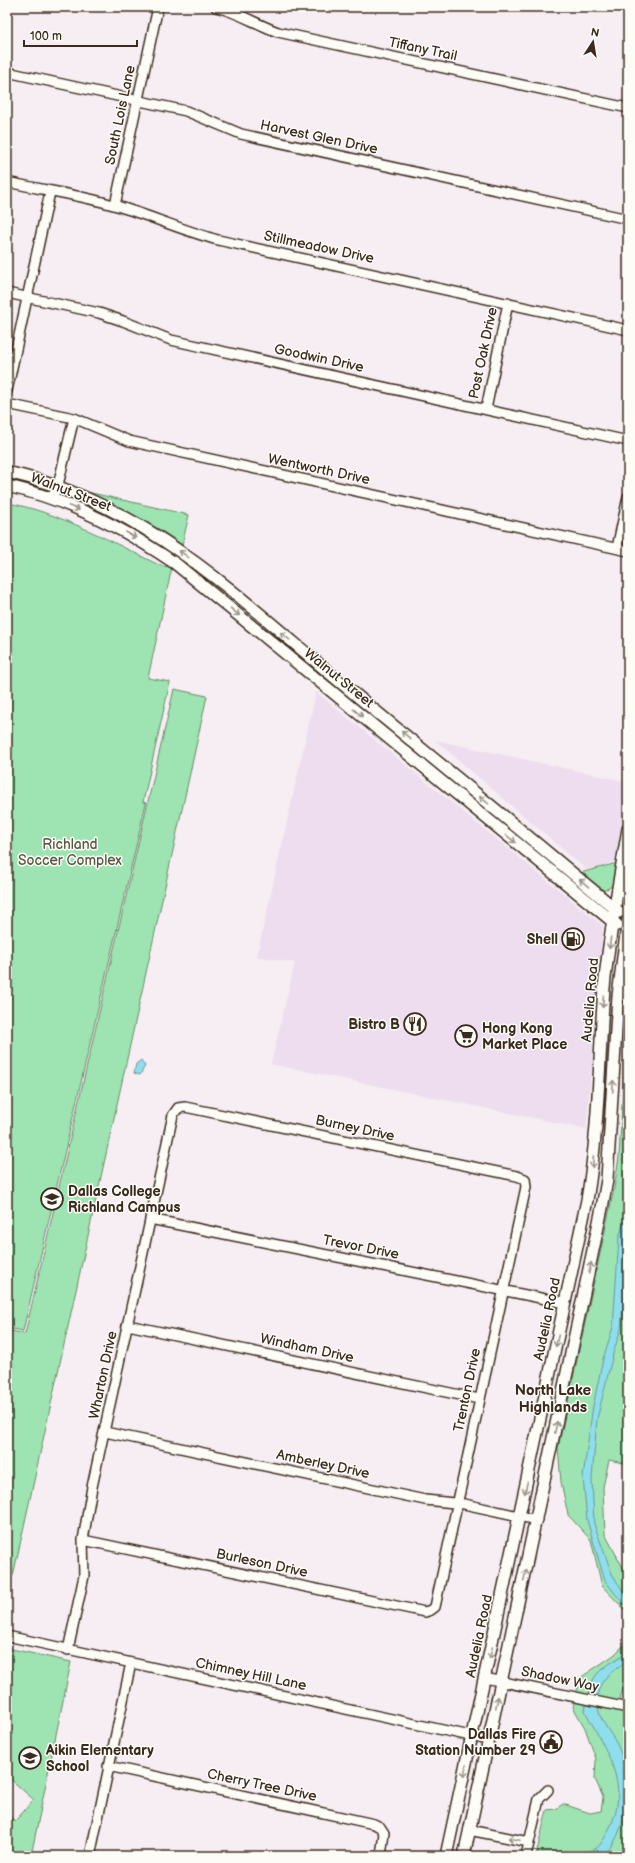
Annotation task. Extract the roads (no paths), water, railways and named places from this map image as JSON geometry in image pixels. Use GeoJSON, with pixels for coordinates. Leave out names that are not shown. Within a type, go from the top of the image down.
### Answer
{"type":"FeatureCollection","features":[{"type":"Feature","properties":{"kind":"main road","name":"Walnut Street"},"geometry":{"type":"LineString","coordinates":[[7,472],[58,487],[101,504],[153,532],[197,563],[628,919]]}},
{"type":"Feature","properties":{"kind":"main road","name":"Walnut Street"},"geometry":{"type":"LineString","coordinates":[[7,486],[52,500],[96,517],[151,547],[204,586],[627,933]]}},
{"type":"Feature","properties":{"kind":"main road"},"geometry":{"type":"LineString","coordinates":[[204,586],[209,583],[230,598],[247,604]]}},
{"type":"Feature","properties":{"kind":"main road"},"geometry":{"type":"LineString","coordinates":[[328,688],[337,679]]}},
{"type":"Feature","properties":{"kind":"main road"},"geometry":{"type":"LineString","coordinates":[[427,770],[436,760]]}},
{"type":"Feature","properties":{"kind":"main road","name":"Audelia Road"},"geometry":{"type":"LineString","coordinates":[[446,1856],[588,1200],[596,1123],[604,987],[614,908],[628,829]]}},
{"type":"Feature","properties":{"kind":"main road","name":"Audelia Road"},"geometry":{"type":"LineString","coordinates":[[464,1856],[537,1520],[607,1180],[618,996],[628,919]]}},
{"type":"Feature","properties":{"kind":"main road"},"geometry":{"type":"LineString","coordinates":[[596,1123],[611,1125]]}},
{"type":"Feature","properties":{"kind":"main road"},"geometry":{"type":"LineString","coordinates":[[565,1303],[582,1306]]}},
{"type":"Feature","properties":{"kind":"main road"},"geometry":{"type":"LineString","coordinates":[[534,1449],[550,1452]]}},
{"type":"Feature","properties":{"kind":"main road"},"geometry":{"type":"LineString","coordinates":[[531,1462],[548,1465]]}},
{"type":"Feature","properties":{"kind":"street","name":"South Lois Lane"},"geometry":{"type":"LineString","coordinates":[[115,205],[158,7]]}},
{"type":"Feature","properties":{"kind":"street","name":"Tiffany Trail"},"geometry":{"type":"LineString","coordinates":[[216,7],[241,14],[262,26],[278,32],[628,108]]}},
{"type":"Feature","properties":{"kind":"street","name":"Harvest Glen Drive"},"geometry":{"type":"LineString","coordinates":[[7,72],[138,100],[199,115],[227,130],[241,134],[628,218]]}},
{"type":"Feature","properties":{"kind":"street","name":"Stillmeadow Drive"},"geometry":{"type":"LineString","coordinates":[[7,182],[115,205],[210,238],[628,330]]}},
{"type":"Feature","properties":{"kind":"street"},"geometry":{"type":"LineString","coordinates":[[7,391],[50,192]]}},
{"type":"Feature","properties":{"kind":"street","name":"Goodwin Drive"},"geometry":{"type":"LineString","coordinates":[[7,293],[99,313],[171,340],[628,441]]}},
{"type":"Feature","properties":{"kind":"street","name":"Post Oak Drive"},"geometry":{"type":"LineString","coordinates":[[486,409],[508,303]]}},
{"type":"Feature","properties":{"kind":"street","name":"Wentworth Drive"},"geometry":{"type":"LineString","coordinates":[[7,404],[74,418],[129,441],[628,551]]}},
{"type":"Feature","properties":{"kind":"street"},"geometry":{"type":"LineString","coordinates":[[52,500],[58,487],[74,418]]}},
{"type":"Feature","properties":{"kind":"street"},"geometry":{"type":"LineString","coordinates":[[616,548],[628,497]]}},
{"type":"Feature","properties":{"kind":"street","name":"Burney Drive"},"geometry":{"type":"LineString","coordinates":[[178,1108],[185,1107],[486,1169],[525,1179]]}},
{"type":"Feature","properties":{"kind":"street","name":"Wharton Drive"},"geometry":{"type":"LineString","coordinates":[[68,1650],[84,1576],[83,1540],[150,1218],[173,1115],[178,1108]]}},
{"type":"Feature","properties":{"kind":"street","name":"Trenton Drive"},"geometry":{"type":"LineString","coordinates":[[435,1607],[526,1187],[525,1179]]}},
{"type":"Feature","properties":{"kind":"street","name":"Trevor Drive"},"geometry":{"type":"LineString","coordinates":[[150,1218],[565,1303]]}},
{"type":"Feature","properties":{"kind":"street","name":"Windham Drive"},"geometry":{"type":"LineString","coordinates":[[128,1325],[480,1399]]}},
{"type":"Feature","properties":{"kind":"street","name":"Amberley Drive"},"geometry":{"type":"LineString","coordinates":[[105,1432],[425,1500],[457,1503],[537,1520]]}},
{"type":"Feature","properties":{"kind":"street","name":"Burleson Drive"},"geometry":{"type":"LineString","coordinates":[[83,1540],[425,1612],[435,1607]]}},
{"type":"Feature","properties":{"kind":"street","name":"Chimney Hill Lane"},"geometry":{"type":"LineString","coordinates":[[7,1636],[489,1740]]}},
{"type":"Feature","properties":{"kind":"street"},"geometry":{"type":"LineString","coordinates":[[90,1856],[131,1663]]}},
{"type":"Feature","properties":{"kind":"street","name":"Shadow Way"},"geometry":{"type":"LineString","coordinates":[[485,1678],[628,1708]]}},
{"type":"Feature","properties":{"kind":"street","name":"Cherry Tree Drive"},"geometry":{"type":"LineString","coordinates":[[108,1766],[374,1824],[380,1827],[384,1832],[381,1856]]}},
{"type":"Feature","properties":{"kind":"street"},"geometry":{"type":"LineString","coordinates":[[526,1856],[539,1799],[548,1790]]}},
{"type":"Feature","properties":{"kind":"street"},"geometry":{"type":"LineString","coordinates":[[470,1830],[529,1842]]}},
{"type":"Feature","properties":{"kind":"water"},"geometry":{"type":"Polygon","coordinates":[[[141,1060],[145,1066],[140,1075],[134,1073],[136,1064],[141,1060]]]}},
{"type":"Feature","properties":{"kind":"water"},"geometry":{"type":"Polygon","coordinates":[[[628,1207],[628,1235],[625,1254],[624,1298],[621,1329],[614,1350],[597,1419],[592,1479],[594,1524],[612,1574],[628,1599],[628,1609],[605,1581],[587,1520],[583,1477],[593,1406],[603,1359],[613,1327],[619,1238],[628,1207]]]}},
{"type":"Feature","properties":{"kind":"water"},"geometry":{"type":"Polygon","coordinates":[[[628,1649],[628,1660],[605,1678],[599,1688],[598,1693],[599,1712],[605,1726],[618,1746],[624,1766],[626,1794],[622,1823],[610,1848],[601,1856],[575,1856],[597,1848],[609,1829],[615,1813],[618,1797],[617,1782],[613,1768],[607,1753],[585,1711],[592,1681],[598,1673],[628,1649]]]}},
{"type":"Feature","properties":{"kind":"place","name":"Shell"},"geometry":{"type":"Point","coordinates":[573,939]}},
{"type":"Feature","properties":{"kind":"place","name":"Bistro B"},"geometry":{"type":"Point","coordinates":[415,1024]}},
{"type":"Feature","properties":{"kind":"place","name":"Hong Kong Market Place"},"geometry":{"type":"Point","coordinates":[466,1036]}},
{"type":"Feature","properties":{"kind":"place","name":"Dallas College Richland Campus"},"geometry":{"type":"Point","coordinates":[52,1199]}},
{"type":"Feature","properties":{"kind":"place","name":"Dallas Fire Station Number 29"},"geometry":{"type":"Point","coordinates":[551,1742]}},
{"type":"Feature","properties":{"kind":"place","name":"Aikin Elementary School"},"geometry":{"type":"Point","coordinates":[30,1758]}},
{"type":"Feature","properties":{"kind":"district","name":"North Lake Highlands"},"geometry":{"type":"Point","coordinates":[553,1398]}},
{"type":"Feature","properties":{"kind":"park label","name":"Richland Soccer Complex"},"geometry":{"type":"Point","coordinates":[70,852]}}]}
